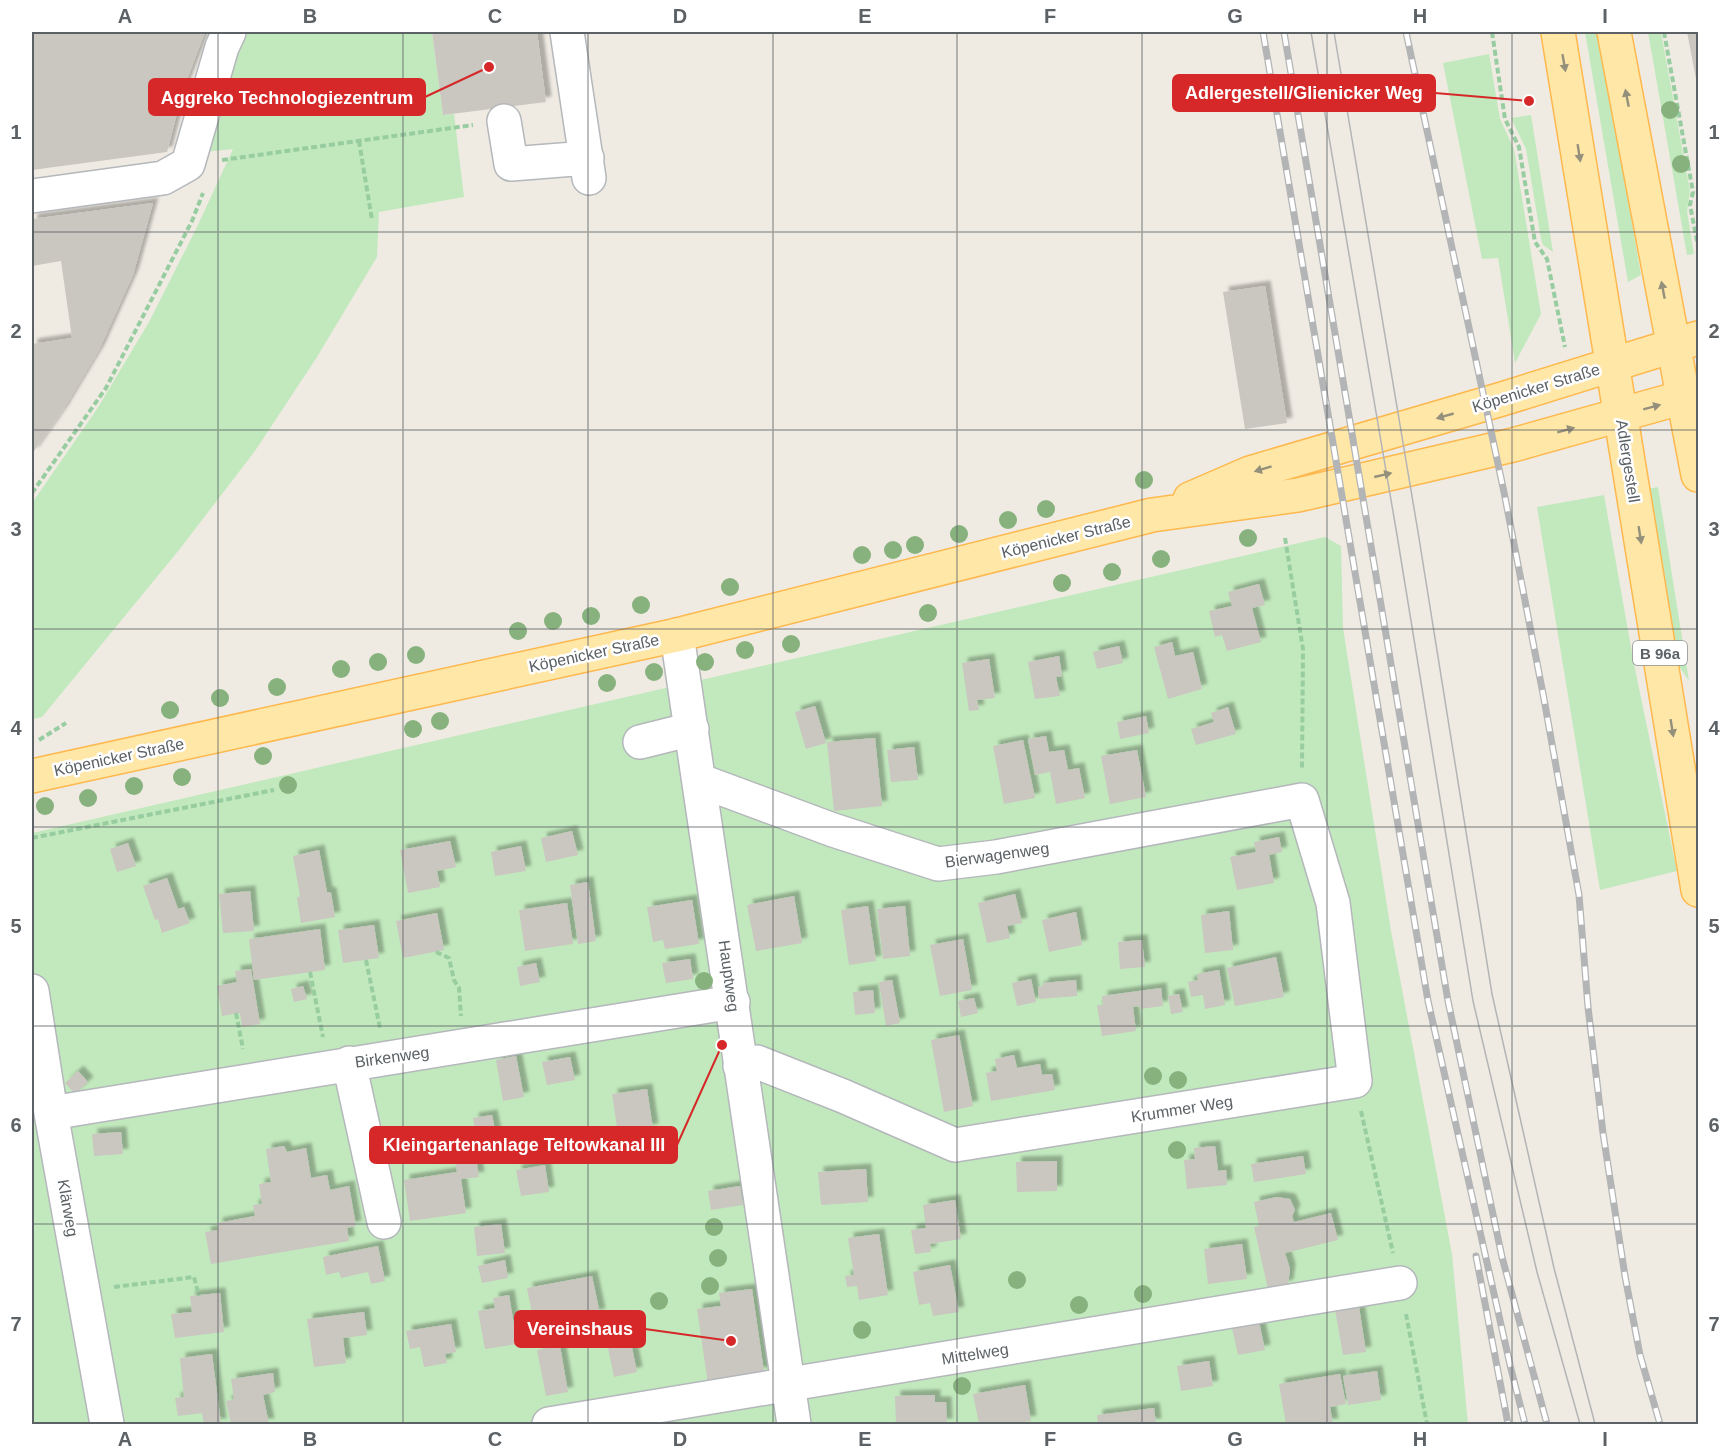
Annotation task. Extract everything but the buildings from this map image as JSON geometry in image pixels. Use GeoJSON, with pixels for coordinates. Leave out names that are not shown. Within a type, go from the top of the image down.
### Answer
{"type":"FeatureCollection","features":[{"type":"Feature","properties":{"kind":"main road","name":"Adlergestell"},"geometry":{"type":"LineString","coordinates":[[1558,32],[1698,890]]}},
{"type":"Feature","properties":{"kind":"main road"},"geometry":{"type":"LineString","coordinates":[[1614,32],[1686,343],[1698,474]]}},
{"type":"Feature","properties":{"kind":"main road","name":"Köpenicker Straße"},"geometry":{"type":"LineString","coordinates":[[1152,515],[1250,473],[1686,343]]}},
{"type":"Feature","properties":{"kind":"main road","name":"Köpenicker Straße"},"geometry":{"type":"LineString","coordinates":[[32,776],[677,635],[1152,515],[1298,495],[1513,445],[1691,396]]}},
{"type":"Feature","properties":{"kind":"lane"},"geometry":{"type":"LineString","coordinates":[[32,196],[163,178],[188,164],[222,47],[229,32]]}},
{"type":"Feature","properties":{"kind":"lane"},"geometry":{"type":"LineString","coordinates":[[504,121],[511,164],[588,168],[567,32]]}},
{"type":"Feature","properties":{"kind":"lane","name":"Hauptweg"},"geometry":{"type":"LineString","coordinates":[[677,635],[701,781],[740,1066],[790,1384],[794,1425]]}},
{"type":"Feature","properties":{"kind":"lane"},"geometry":{"type":"LineString","coordinates":[[639,742],[692,729]]}},
{"type":"Feature","properties":{"kind":"lane","name":"Bierwagenweg"},"geometry":{"type":"LineString","coordinates":[[701,781],[833,830],[938,864],[996,857],[1302,800]]}},
{"type":"Feature","properties":{"kind":"lane","name":"Krummer Weg"},"geometry":{"type":"LineString","coordinates":[[740,1066],[757,1062],[843,1095],[956,1145],[1355,1081],[1333,903],[1302,800]]}},
{"type":"Feature","properties":{"kind":"lane","name":"Klärweg"},"geometry":{"type":"LineString","coordinates":[[32,992],[51,1113],[107,1425]]}},
{"type":"Feature","properties":{"kind":"lane","name":"Birkenweg"},"geometry":{"type":"LineString","coordinates":[[51,1113],[733,1002]]}},
{"type":"Feature","properties":{"kind":"lane"},"geometry":{"type":"LineString","coordinates":[[340,1065],[384,1221]]}},
{"type":"Feature","properties":{"kind":"lane","name":"Mittelweg"},"geometry":{"type":"LineString","coordinates":[[549,1425],[1400,1282]]}},
{"type":"Feature","properties":{"kind":"path"},"geometry":{"type":"LineString","coordinates":[[1492,32],[1505,119],[1519,147],[1535,242],[1547,259],[1558,316]]}},
{"type":"Feature","properties":{"kind":"path"},"geometry":{"type":"LineString","coordinates":[[1665,32],[1693,192],[1690,205],[1698,246]]}},
{"type":"Feature","properties":{"kind":"path"},"geometry":{"type":"LineString","coordinates":[[245,156],[504,121]]}},
{"type":"Feature","properties":{"kind":"path"},"geometry":{"type":"LineString","coordinates":[[359,141],[372,220]]}},
{"type":"Feature","properties":{"kind":"path"},"geometry":{"type":"LineString","coordinates":[[32,493],[106,388],[192,221],[204,191]]}},
{"type":"Feature","properties":{"kind":"path"},"geometry":{"type":"LineString","coordinates":[[1285,538],[1303,649],[1302,800]]}},
{"type":"Feature","properties":{"kind":"path"},"geometry":{"type":"LineString","coordinates":[[32,741],[38,740],[66,723]]}},
{"type":"Feature","properties":{"kind":"path"},"geometry":{"type":"LineString","coordinates":[[32,838],[274,790]]}},
{"type":"Feature","properties":{"kind":"path"},"geometry":{"type":"LineString","coordinates":[[436,952],[449,957],[454,981],[459,988],[461,1018],[474,1034],[476,1045]]}},
{"type":"Feature","properties":{"kind":"path"},"geometry":{"type":"LineString","coordinates":[[366,960],[386,1058]]}},
{"type":"Feature","properties":{"kind":"path"},"geometry":{"type":"LineString","coordinates":[[310,972],[328,1059],[340,1065]]}},
{"type":"Feature","properties":{"kind":"path"},"geometry":{"type":"LineString","coordinates":[[83,1291],[195,1277],[199,1296]]}},
{"type":"Feature","properties":{"kind":"green space"},"geometry":{"type":"Polygon","coordinates":[[[229,32],[432,32],[443,115],[454,114],[464,197],[379,212],[377,257],[317,357],[255,451],[179,550],[42,717],[32,719],[32,503],[97,409],[149,322],[233,149],[204,152],[229,32]]]}},
{"type":"Feature","properties":{"kind":"green space"},"geometry":{"type":"Polygon","coordinates":[[[1585,32],[1599,32],[1641,275],[1628,282],[1585,32]]]}},
{"type":"Feature","properties":{"kind":"green space"},"geometry":{"type":"Polygon","coordinates":[[[1648,32],[1661,32],[1690,191],[1687,211],[1694,254],[1687,255],[1648,32]]]}},
{"type":"Feature","properties":{"kind":"green space"},"geometry":{"type":"Polygon","coordinates":[[[1489,54],[1500,119],[1514,149],[1541,314],[1515,363],[1498,258],[1482,259],[1443,63],[1489,54]]]}},
{"type":"Feature","properties":{"kind":"green space"},"geometry":{"type":"Polygon","coordinates":[[[1531,115],[1553,252],[1543,245],[1541,239],[1526,149],[1511,118],[1531,115]]]}},
{"type":"Feature","properties":{"kind":"green space"},"geometry":{"type":"Polygon","coordinates":[[[1658,487],[1689,681],[1675,660],[1647,489],[1658,487]]]}},
{"type":"Feature","properties":{"kind":"green space"},"geometry":{"type":"Polygon","coordinates":[[[1604,495],[1634,664],[1677,871],[1600,890],[1537,507],[1604,495]]]}},
{"type":"Feature","properties":{"kind":"green space"},"geometry":{"type":"Polygon","coordinates":[[[1325,537],[1341,546],[1343,628],[1391,931],[1452,1254],[1468,1424],[32,1424],[32,833],[1325,537]]]}},
{"type":"Feature","properties":{"kind":"tram line"},"geometry":{"type":"LineString","coordinates":[[1311,32],[1397,535],[1473,1001],[1537,1272],[1580,1424]]}},
{"type":"Feature","properties":{"kind":"tram line"},"geometry":{"type":"LineString","coordinates":[[1334,32],[1418,532],[1492,994],[1554,1268],[1595,1424]]}},
{"type":"Feature","properties":{"kind":"railway"},"geometry":{"type":"LineString","coordinates":[[1263,32],[1428,1001],[1525,1424]]}},
{"type":"Feature","properties":{"kind":"railway"},"geometry":{"type":"LineString","coordinates":[[1284,32],[1448,1001],[1502,1257],[1547,1424]]}},
{"type":"Feature","properties":{"kind":"railway"},"geometry":{"type":"LineString","coordinates":[[1406,32],[1504,492],[1544,699],[1579,895],[1588,1007],[1603,1133],[1625,1276],[1640,1355],[1660,1424]]}},
{"type":"Feature","properties":{"kind":"railway"},"geometry":{"type":"LineString","coordinates":[[1476,1256],[1508,1424]]}},
{"type":"Feature","properties":{"kind":"place","name":"Aggreko Technologiezentrum"},"geometry":{"type":"Point","coordinates":[489,67]}},
{"type":"Feature","properties":{"kind":"place","name":"Adlergestell/Glienicker Weg"},"geometry":{"type":"Point","coordinates":[1529,101]}},
{"type":"Feature","properties":{"kind":"place","name":"Kleingartenanlage Teltowkanal III"},"geometry":{"type":"Point","coordinates":[722,1045]}},
{"type":"Feature","properties":{"kind":"place","name":"Vereinshaus"},"geometry":{"type":"Point","coordinates":[731,1341]}}]}
